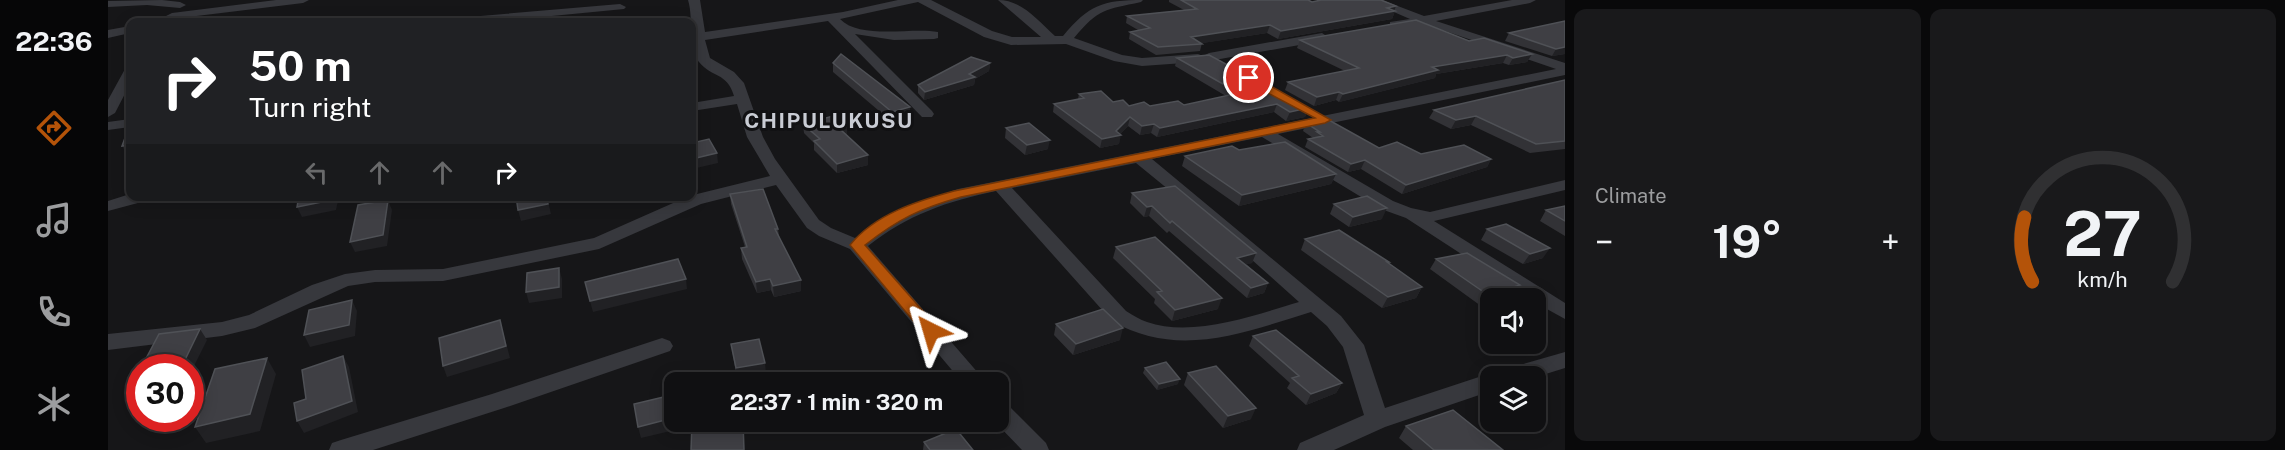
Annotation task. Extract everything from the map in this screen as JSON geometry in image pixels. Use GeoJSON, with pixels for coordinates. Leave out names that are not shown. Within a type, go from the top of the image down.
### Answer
{"type":"FeatureCollection","features":[{"type":"Feature","properties":{"kind":"street"},"geometry":{"type":"LineString","coordinates":[[177,18],[303,0]]}},
{"type":"Feature","properties":{"kind":"street"},"geometry":{"type":"LineString","coordinates":[[694,0],[697,10],[696,19]]}},
{"type":"Feature","properties":{"kind":"street"},"geometry":{"type":"LineString","coordinates":[[696,37],[831,17],[914,0]]}},
{"type":"Feature","properties":{"kind":"street"},"geometry":{"type":"LineString","coordinates":[[922,0],[999,38],[1020,41],[1066,40],[1132,61],[1209,57],[1330,35]]}},
{"type":"Feature","properties":{"kind":"street"},"geometry":{"type":"LineString","coordinates":[[1004,0],[1018,9],[1051,39]]}},
{"type":"Feature","properties":{"kind":"street"},"geometry":{"type":"LineString","coordinates":[[1066,40],[1094,9],[1106,4],[1137,0]]}},
{"type":"Feature","properties":{"kind":"street"},"geometry":{"type":"LineString","coordinates":[[1372,0],[1423,20],[1539,57],[1565,70]]}},
{"type":"Feature","properties":{"kind":"street"},"geometry":{"type":"LineString","coordinates":[[1377,27],[1530,0]]}},
{"type":"Feature","properties":{"kind":"street"},"geometry":{"type":"LineString","coordinates":[[171,18],[183,3]]}},
{"type":"Feature","properties":{"kind":"street"},"geometry":{"type":"LineString","coordinates":[[108,4],[183,3]]}},
{"type":"Feature","properties":{"kind":"street"},"geometry":{"type":"LineString","coordinates":[[500,18],[620,7]]}},
{"type":"Feature","properties":{"kind":"street"},"geometry":{"type":"LineString","coordinates":[[831,17],[927,114]]}},
{"type":"Feature","properties":{"kind":"street"},"geometry":{"type":"LineString","coordinates":[[843,29],[894,36],[934,35]]}},
{"type":"Feature","properties":{"kind":"street"},"geometry":{"type":"LineString","coordinates":[[108,34],[126,31]]}},
{"type":"Feature","properties":{"kind":"street"},"geometry":{"type":"LineString","coordinates":[[696,42],[704,60],[729,75],[737,83],[755,137],[780,179],[813,224],[825,232],[857,245],[966,372]]}},
{"type":"Feature","properties":{"kind":"street"},"geometry":{"type":"LineString","coordinates":[[1209,57],[1225,66]]}},
{"type":"Feature","properties":{"kind":"street"},"geometry":{"type":"LineString","coordinates":[[857,245],[889,220],[921,205],[1000,185],[1565,70]]}},
{"type":"Feature","properties":{"kind":"street"},"geometry":{"type":"LineString","coordinates":[[110,108],[126,79]]}},
{"type":"Feature","properties":{"kind":"street"},"geometry":{"type":"LineString","coordinates":[[696,106],[744,99]]}},
{"type":"Feature","properties":{"kind":"street"},"geometry":{"type":"LineString","coordinates":[[1305,109],[1325,120]]}},
{"type":"Feature","properties":{"kind":"street"},"geometry":{"type":"LineString","coordinates":[[108,126],[126,124]]}},
{"type":"Feature","properties":{"kind":"street"},"geometry":{"type":"LineString","coordinates":[[1265,132],[1388,205],[1407,213],[1565,312]]}},
{"type":"Feature","properties":{"kind":"street"},"geometry":{"type":"LineString","coordinates":[[1139,157],[1316,304],[1353,345],[1377,420]]}},
{"type":"Feature","properties":{"kind":"street"},"geometry":{"type":"LineString","coordinates":[[696,200],[780,179]]}},
{"type":"Feature","properties":{"kind":"street"},"geometry":{"type":"LineString","coordinates":[[1000,185],[1119,316],[1132,326],[1176,335],[1237,326],[1316,304]]}},
{"type":"Feature","properties":{"kind":"street"},"geometry":{"type":"LineString","coordinates":[[1407,213],[1430,217],[1565,185]]}},
{"type":"Feature","properties":{"kind":"street"},"geometry":{"type":"LineString","coordinates":[[108,206],[126,201]]}},
{"type":"Feature","properties":{"kind":"street"},"geometry":{"type":"LineString","coordinates":[[108,342],[222,329],[255,321],[345,280],[375,276],[443,275],[598,243],[693,201]]}},
{"type":"Feature","properties":{"kind":"street"},"geometry":{"type":"LineString","coordinates":[[340,450],[496,402],[662,346]]}},
{"type":"Feature","properties":{"kind":"street"},"geometry":{"type":"LineString","coordinates":[[1544,366],[1565,360]]}},
{"type":"Feature","properties":{"kind":"street"},"geometry":{"type":"LineString","coordinates":[[1309,450],[1377,420],[1480,386]]}},
{"type":"Feature","properties":{"kind":"street"},"geometry":{"type":"LineString","coordinates":[[1009,421],[1036,450]]}},
{"type":"Feature","properties":{"kind":"building"},"geometry":{"type":"Polygon","coordinates":[[[1181,0],[1308,0],[1312,2],[1381,0],[1396,6],[1387,8],[1395,11],[1281,31],[1270,25],[1191,37],[1202,44],[1158,47],[1130,32],[1150,28],[1127,16],[1197,9],[1181,0]]]}},
{"type":"Feature","properties":{"kind":"building"},"geometry":{"type":"Polygon","coordinates":[[[1416,20],[1469,41],[1484,38],[1532,54],[1513,58],[1507,55],[1432,67],[1438,70],[1343,94],[1339,92],[1317,97],[1288,82],[1359,68],[1300,40],[1416,20]]]}},
{"type":"Feature","properties":{"kind":"building"},"geometry":{"type":"Polygon","coordinates":[[[1565,21],[1565,47],[1556,49],[1509,33],[1565,21]]]}},
{"type":"Feature","properties":{"kind":"building"},"geometry":{"type":"Polygon","coordinates":[[[841,54],[910,107],[892,112],[833,63],[841,54]]]}},
{"type":"Feature","properties":{"kind":"building"},"geometry":{"type":"Polygon","coordinates":[[[1209,55],[1308,108],[1290,112],[1277,104],[1160,128],[1154,124],[1142,126],[1130,117],[1116,131],[1121,135],[1102,139],[1054,104],[1084,98],[1079,94],[1101,91],[1113,102],[1123,100],[1129,106],[1144,102],[1150,106],[1178,101],[1184,105],[1239,93],[1177,58],[1209,55]]]}},
{"type":"Feature","properties":{"kind":"building"},"geometry":{"type":"Polygon","coordinates":[[[971,57],[990,63],[969,74],[975,77],[925,92],[918,85],[971,57]]]}},
{"type":"Feature","properties":{"kind":"building"},"geometry":{"type":"Polygon","coordinates":[[[1565,80],[1565,141],[1536,144],[1476,116],[1456,120],[1434,110],[1565,80]]]}},
{"type":"Feature","properties":{"kind":"building"},"geometry":{"type":"Polygon","coordinates":[[[833,116],[847,127],[840,129],[868,155],[837,164],[814,141],[820,139],[803,124],[833,116]]]}},
{"type":"Feature","properties":{"kind":"building"},"geometry":{"type":"Polygon","coordinates":[[[1327,119],[1379,148],[1397,142],[1421,154],[1464,145],[1491,159],[1406,185],[1365,160],[1351,164],[1308,139],[1323,136],[1306,123],[1327,119]]]}},
{"type":"Feature","properties":{"kind":"building"},"geometry":{"type":"Polygon","coordinates":[[[1029,123],[1050,140],[1027,145],[1006,128],[1029,123]]]}},
{"type":"Feature","properties":{"kind":"building"},"geometry":{"type":"Polygon","coordinates":[[[709,139],[717,153],[696,158],[696,142],[709,139]]]}},
{"type":"Feature","properties":{"kind":"building"},"geometry":{"type":"Polygon","coordinates":[[[1285,142],[1336,174],[1242,195],[1185,156],[1232,146],[1239,150],[1285,142]]]}},
{"type":"Feature","properties":{"kind":"building"},"geometry":{"type":"Polygon","coordinates":[[[1175,186],[1256,253],[1237,258],[1268,283],[1251,288],[1172,221],[1170,223],[1152,206],[1147,207],[1132,193],[1175,186]]]}},
{"type":"Feature","properties":{"kind":"building"},"geometry":{"type":"Polygon","coordinates":[[[763,189],[778,229],[775,229],[801,280],[773,286],[770,279],[756,282],[741,248],[747,247],[730,194],[763,189]]]}},
{"type":"Feature","properties":{"kind":"building"},"geometry":{"type":"Polygon","coordinates":[[[1367,196],[1387,208],[1353,217],[1334,204],[1367,196]]]}},
{"type":"Feature","properties":{"kind":"building"},"geometry":{"type":"Polygon","coordinates":[[[298,201],[327,201],[297,207],[298,201]]]}},
{"type":"Feature","properties":{"kind":"building"},"geometry":{"type":"Polygon","coordinates":[[[388,201],[383,235],[350,242],[358,205],[388,201]]]}},
{"type":"Feature","properties":{"kind":"building"},"geometry":{"type":"Polygon","coordinates":[[[517,201],[547,201],[548,204],[518,210],[517,201]]]}},
{"type":"Feature","properties":{"kind":"building"},"geometry":{"type":"Polygon","coordinates":[[[1565,206],[1565,221],[1546,210],[1565,206]]]}},
{"type":"Feature","properties":{"kind":"building"},"geometry":{"type":"Polygon","coordinates":[[[1506,224],[1550,248],[1530,254],[1487,229],[1506,224]]]}},
{"type":"Feature","properties":{"kind":"building"},"geometry":{"type":"Polygon","coordinates":[[[1339,230],[1389,262],[1387,262],[1422,287],[1388,297],[1305,239],[1339,230]]]}},
{"type":"Feature","properties":{"kind":"building"},"geometry":{"type":"Polygon","coordinates":[[[1155,237],[1222,298],[1175,310],[1157,292],[1162,291],[1116,247],[1155,237]]]}},
{"type":"Feature","properties":{"kind":"building"},"geometry":{"type":"Polygon","coordinates":[[[1467,253],[1520,285],[1510,288],[1480,289],[1436,259],[1467,253]]]}},
{"type":"Feature","properties":{"kind":"building"},"geometry":{"type":"Polygon","coordinates":[[[678,259],[686,279],[590,301],[585,282],[678,259]]]}},
{"type":"Feature","properties":{"kind":"building"},"geometry":{"type":"Polygon","coordinates":[[[559,268],[559,287],[526,292],[527,273],[559,268]]]}},
{"type":"Feature","properties":{"kind":"building"},"geometry":{"type":"Polygon","coordinates":[[[352,300],[349,325],[304,335],[309,310],[352,300]]]}},
{"type":"Feature","properties":{"kind":"building"},"geometry":{"type":"Polygon","coordinates":[[[1103,309],[1123,328],[1076,344],[1056,324],[1103,309]]]}},
{"type":"Feature","properties":{"kind":"building"},"geometry":{"type":"Polygon","coordinates":[[[500,320],[506,346],[443,366],[439,338],[500,320]]]}},
{"type":"Feature","properties":{"kind":"building"},"geometry":{"type":"Polygon","coordinates":[[[200,329],[188,354],[148,354],[159,334],[200,329]]]}},
{"type":"Feature","properties":{"kind":"building"},"geometry":{"type":"Polygon","coordinates":[[[1276,330],[1342,383],[1311,394],[1292,378],[1299,376],[1253,336],[1276,330]]]}},
{"type":"Feature","properties":{"kind":"building"},"geometry":{"type":"Polygon","coordinates":[[[759,339],[765,363],[736,368],[731,344],[759,339]]]}},
{"type":"Feature","properties":{"kind":"building"},"geometry":{"type":"Polygon","coordinates":[[[343,356],[352,401],[297,421],[294,403],[306,399],[302,370],[343,356]]]}},
{"type":"Feature","properties":{"kind":"building"},"geometry":{"type":"Polygon","coordinates":[[[267,358],[250,414],[204,425],[204,401],[215,369],[267,358]]]}},
{"type":"Feature","properties":{"kind":"building"},"geometry":{"type":"Polygon","coordinates":[[[1166,362],[1180,379],[1159,384],[1145,368],[1166,362]]]}},
{"type":"Feature","properties":{"kind":"building"},"geometry":{"type":"Polygon","coordinates":[[[1216,366],[1256,408],[1228,416],[1188,373],[1216,366]]]}},
{"type":"Feature","properties":{"kind":"building"},"geometry":{"type":"Polygon","coordinates":[[[664,397],[664,420],[638,427],[634,404],[664,397]]]}},
{"type":"Feature","properties":{"kind":"building"},"geometry":{"type":"Polygon","coordinates":[[[1453,410],[1503,450],[1434,450],[1406,426],[1453,410]]]}},
{"type":"Feature","properties":{"kind":"building"},"geometry":{"type":"Polygon","coordinates":[[[692,432],[743,432],[744,450],[691,450],[692,432]]]}},
{"type":"Feature","properties":{"kind":"building"},"geometry":{"type":"Polygon","coordinates":[[[949,432],[958,432],[973,450],[930,450],[924,442],[949,432]]]}},
{"type":"Feature","properties":{"kind":"district","name":"CHIPULUKUSU"},"geometry":{"type":"Point","coordinates":[829,121]}},
{"type":"Feature","properties":{"kind":"route"},"geometry":{"type":"LineString","coordinates":[[931,331],[857,245],[889,220],[921,205],[958,194],[1325,120],[1249,78]]}}]}
